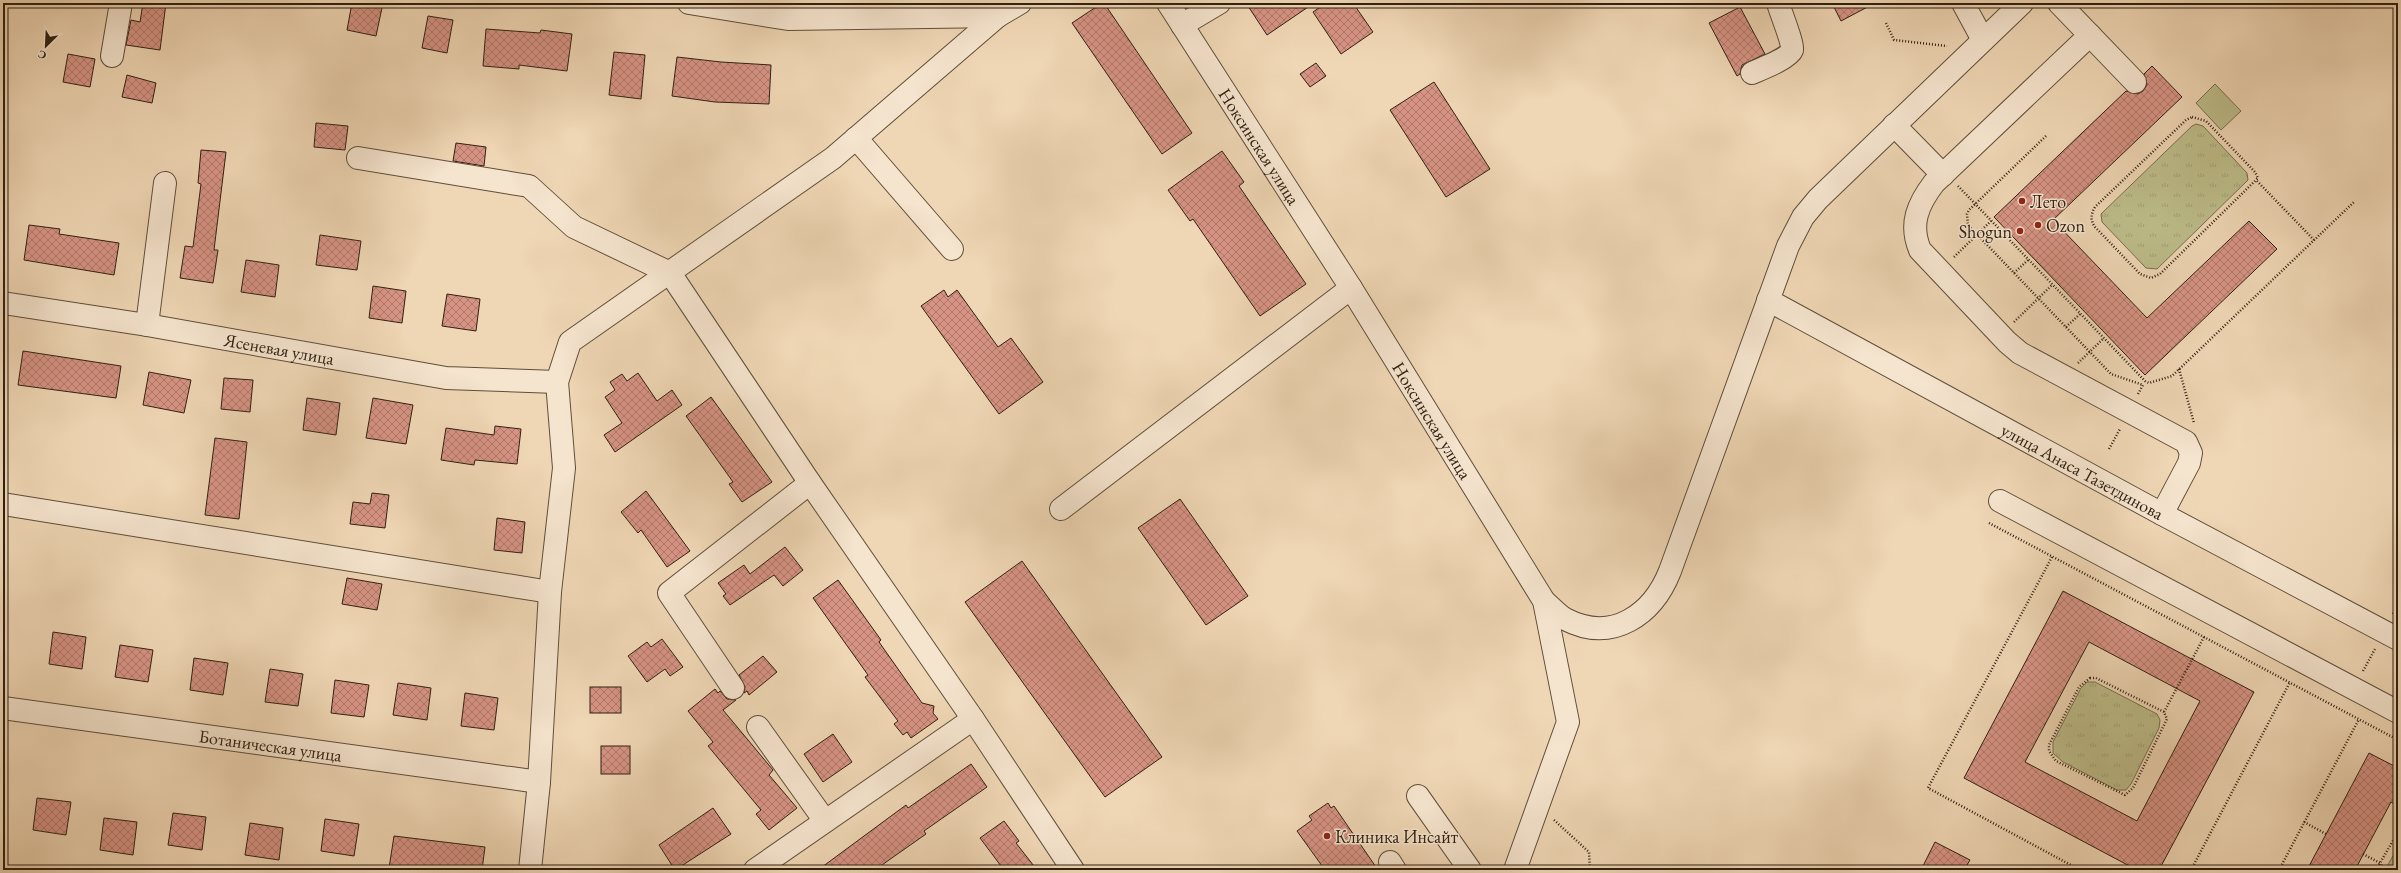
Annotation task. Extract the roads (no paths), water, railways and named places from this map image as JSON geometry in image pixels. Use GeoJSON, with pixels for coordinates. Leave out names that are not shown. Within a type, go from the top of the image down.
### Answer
{"type":"FeatureCollection","features":[{"type":"Feature","properties":{"kind":"street"},"geometry":{"type":"LineString","coordinates":[[112,56],[121,3]]}},
{"type":"Feature","properties":{"kind":"street"},"geometry":{"type":"LineString","coordinates":[[689,3],[788,19],[841,10],[998,16]]}},
{"type":"Feature","properties":{"kind":"street"},"geometry":{"type":"LineString","coordinates":[[530,870],[539,782],[550,592],[564,468],[557,382],[570,342],[833,158],[998,16],[1020,3]]}},
{"type":"Feature","properties":{"kind":"street","name":"Ноксинская улица"},"geometry":{"type":"LineString","coordinates":[[1168,3],[1351,288],[1544,601],[1568,722],[1515,870]]}},
{"type":"Feature","properties":{"kind":"street"},"geometry":{"type":"LineString","coordinates":[[1182,25],[1219,3]]}},
{"type":"Feature","properties":{"kind":"street"},"geometry":{"type":"LineString","coordinates":[[1752,74],[1787,56],[1792,50],[1792,43],[1778,3]]}},
{"type":"Feature","properties":{"kind":"street"},"geometry":{"type":"LineString","coordinates":[[1963,3],[1983,40]]}},
{"type":"Feature","properties":{"kind":"street"},"geometry":{"type":"LineString","coordinates":[[1544,601],[1565,619],[1587,627],[1610,627],[1627,622],[1643,613],[1656,599],[1670,570],[1788,246],[1804,217],[1818,199],[2022,3]]}},
{"type":"Feature","properties":{"kind":"street"},"geometry":{"type":"LineString","coordinates":[[2059,3],[2135,82]]}},
{"type":"Feature","properties":{"kind":"street"},"geometry":{"type":"LineString","coordinates":[[2090,35],[1944,174],[1921,202],[1915,220],[1914,229],[1920,250],[2020,353],[2186,442],[2191,453],[2189,463],[2162,514]]}},
{"type":"Feature","properties":{"kind":"street"},"geometry":{"type":"LineString","coordinates":[[1894,125],[1944,174]]}},
{"type":"Feature","properties":{"kind":"street"},"geometry":{"type":"LineString","coordinates":[[856,138],[952,249]]}},
{"type":"Feature","properties":{"kind":"street"},"geometry":{"type":"LineString","coordinates":[[358,158],[529,186],[574,228],[670,273],[810,483],[973,719],[1073,870]]}},
{"type":"Feature","properties":{"kind":"street"},"geometry":{"type":"LineString","coordinates":[[147,325],[165,183]]}},
{"type":"Feature","properties":{"kind":"street"},"geometry":{"type":"LineString","coordinates":[[1061,509],[1351,288]]}},
{"type":"Feature","properties":{"kind":"street","name":"улица Анаса Тазетдинова"},"geometry":{"type":"LineString","coordinates":[[1768,300],[2162,514],[2391,635]]}},
{"type":"Feature","properties":{"kind":"street","name":"Ясеневая улица"},"geometry":{"type":"LineString","coordinates":[[3,303],[147,325],[446,378],[557,382]]}},
{"type":"Feature","properties":{"kind":"street"},"geometry":{"type":"LineString","coordinates":[[733,688],[669,593],[810,483]]}},
{"type":"Feature","properties":{"kind":"street"},"geometry":{"type":"LineString","coordinates":[[2000,501],[2398,712]]}},
{"type":"Feature","properties":{"kind":"street"},"geometry":{"type":"LineString","coordinates":[[3,504],[550,592]]}},
{"type":"Feature","properties":{"kind":"street","name":"Ботаническая улица"},"geometry":{"type":"LineString","coordinates":[[3,708],[539,782]]}},
{"type":"Feature","properties":{"kind":"street"},"geometry":{"type":"LineString","coordinates":[[755,870],[973,719]]}},
{"type":"Feature","properties":{"kind":"street"},"geometry":{"type":"LineString","coordinates":[[758,727],[825,821]]}},
{"type":"Feature","properties":{"kind":"street"},"geometry":{"type":"LineString","coordinates":[[1418,796],[1470,870]]}},
{"type":"Feature","properties":{"kind":"place","name":"Лето"},"geometry":{"type":"Point","coordinates":[2022,201]}},
{"type":"Feature","properties":{"kind":"place","name":"Ozon"},"geometry":{"type":"Point","coordinates":[2038,225]}},
{"type":"Feature","properties":{"kind":"place","name":"Shogun"},"geometry":{"type":"Point","coordinates":[2020,231]}},
{"type":"Feature","properties":{"kind":"place","name":"Клиника Инсайт"},"geometry":{"type":"Point","coordinates":[1327,836]}}]}
